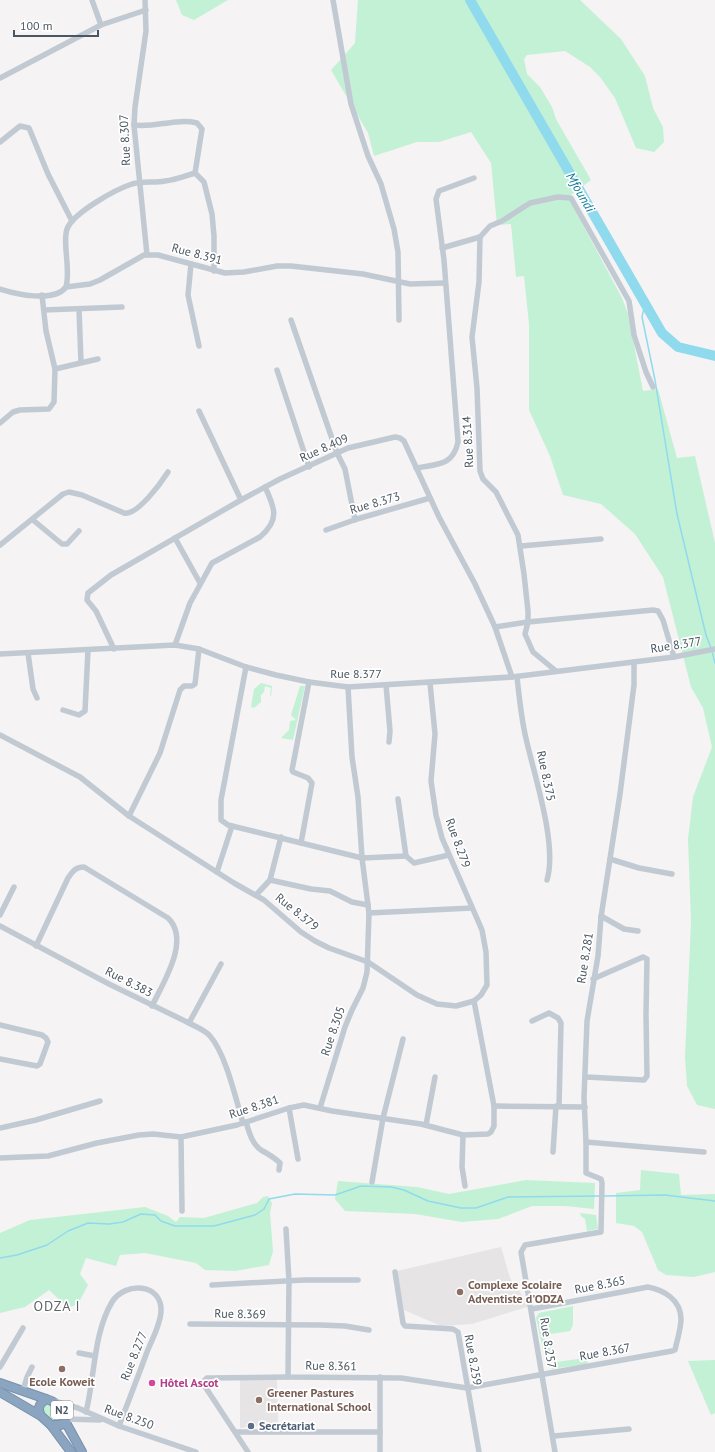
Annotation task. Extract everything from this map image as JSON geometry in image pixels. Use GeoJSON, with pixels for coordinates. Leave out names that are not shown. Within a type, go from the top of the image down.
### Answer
{"type":"FeatureCollection","features":[{"type":"Feature","properties":{"kind":"highway","name":"N2"},"geometry":{"type":"LineString","coordinates":[[0,1383],[50,1400],[66,1420],[82,1452]]}},
{"type":"Feature","properties":{"kind":"highway","name":"N2"},"geometry":{"type":"LineString","coordinates":[[0,1392],[41,1416],[51,1424],[71,1452]]}},
{"type":"Feature","properties":{"kind":"highway","name":"N2"},"geometry":{"type":"LineString","coordinates":[[41,1416],[38,1408],[41,1403],[50,1400]]}},
{"type":"Feature","properties":{"kind":"highway","name":"N2"},"geometry":{"type":"LineString","coordinates":[[51,1424],[58,1426],[63,1424],[66,1420]]}},
{"type":"Feature","properties":{"kind":"street"},"geometry":{"type":"LineString","coordinates":[[92,0],[101,25]]}},
{"type":"Feature","properties":{"kind":"street","name":"Rue 8.307"},"geometry":{"type":"LineString","coordinates":[[145,0],[146,31],[134,124],[147,255]]}},
{"type":"Feature","properties":{"kind":"street"},"geometry":{"type":"LineString","coordinates":[[333,0],[351,104],[368,156],[381,184],[393,223],[398,252],[400,282],[399,320]]}},
{"type":"Feature","properties":{"kind":"street"},"geometry":{"type":"LineString","coordinates":[[0,78],[101,25],[146,10]]}},
{"type":"Feature","properties":{"kind":"street"},"geometry":{"type":"LineString","coordinates":[[134,124],[142,126],[176,122],[197,123],[202,129],[200,152],[195,173]]}},
{"type":"Feature","properties":{"kind":"street"},"geometry":{"type":"LineString","coordinates":[[0,142],[20,126],[29,128],[48,174],[72,221]]}},
{"type":"Feature","properties":{"kind":"street"},"geometry":{"type":"LineString","coordinates":[[0,289],[22,295],[57,294],[62,292],[66,287],[68,268],[66,237],[67,229],[72,221],[110,194],[140,182],[166,181],[195,173]]}},
{"type":"Feature","properties":{"kind":"street"},"geometry":{"type":"LineString","coordinates":[[195,173],[204,182],[212,214],[214,236],[214,272]]}},
{"type":"Feature","properties":{"kind":"street"},"geometry":{"type":"LineString","coordinates":[[416,468],[446,462],[456,451],[458,442],[446,283],[436,199],[439,191],[474,178]]}},
{"type":"Feature","properties":{"kind":"street"},"geometry":{"type":"LineString","coordinates":[[442,248],[480,237],[490,226],[502,221],[530,203],[558,197],[571,198],[629,301],[634,335],[646,372],[653,387]]}},
{"type":"Feature","properties":{"kind":"street","name":"Rue 8.314"},"geometry":{"type":"LineString","coordinates":[[480,237],[479,282],[472,337],[477,388],[480,471],[483,479],[496,492],[511,521],[520,546],[528,622],[525,634],[534,652],[556,671]]}},
{"type":"Feature","properties":{"kind":"street"},"geometry":{"type":"LineString","coordinates":[[66,287],[90,284],[112,275],[136,259],[147,255]]}},
{"type":"Feature","properties":{"kind":"street","name":"Rue 8.391"},"geometry":{"type":"LineString","coordinates":[[147,255],[158,255],[214,272],[235,273],[277,266],[291,266],[334,269],[416,284],[446,283]]}},
{"type":"Feature","properties":{"kind":"street"},"geometry":{"type":"LineString","coordinates":[[191,264],[188,295],[199,346]]}},
{"type":"Feature","properties":{"kind":"street"},"geometry":{"type":"LineString","coordinates":[[0,424],[13,412],[20,410],[45,411],[52,406],[56,386],[56,369],[46,332],[42,295]]}},
{"type":"Feature","properties":{"kind":"street"},"geometry":{"type":"LineString","coordinates":[[44,310],[122,307]]}},
{"type":"Feature","properties":{"kind":"street"},"geometry":{"type":"LineString","coordinates":[[79,309],[81,362]]}},
{"type":"Feature","properties":{"kind":"street"},"geometry":{"type":"LineString","coordinates":[[291,320],[337,453],[345,470],[355,520]]}},
{"type":"Feature","properties":{"kind":"street"},"geometry":{"type":"LineString","coordinates":[[56,369],[98,359]]}},
{"type":"Feature","properties":{"kind":"street"},"geometry":{"type":"LineString","coordinates":[[277,370],[310,467]]}},
{"type":"Feature","properties":{"kind":"street"},"geometry":{"type":"LineString","coordinates":[[199,411],[241,500]]}},
{"type":"Feature","properties":{"kind":"street","name":"Rue 8.409"},"geometry":{"type":"LineString","coordinates":[[114,648],[96,611],[87,600],[88,594],[121,568],[265,487],[354,446],[395,437],[404,441],[430,498],[495,627],[515,677]]}},
{"type":"Feature","properties":{"kind":"street"},"geometry":{"type":"LineString","coordinates":[[0,545],[33,520],[57,498],[69,492],[89,498],[127,514],[151,495],[168,472]]}},
{"type":"Feature","properties":{"kind":"street"},"geometry":{"type":"LineString","coordinates":[[175,645],[181,624],[209,567],[215,560],[260,537],[266,531],[275,513],[265,487]]}},
{"type":"Feature","properties":{"kind":"street","name":"Rue 8.373"},"geometry":{"type":"LineString","coordinates":[[326,530],[430,498]]}},
{"type":"Feature","properties":{"kind":"street"},"geometry":{"type":"LineString","coordinates":[[33,520],[62,544],[67,544],[79,531]]}},
{"type":"Feature","properties":{"kind":"street"},"geometry":{"type":"LineString","coordinates":[[175,538],[200,583]]}},
{"type":"Feature","properties":{"kind":"street"},"geometry":{"type":"LineString","coordinates":[[520,546],[600,538]]}},
{"type":"Feature","properties":{"kind":"street"},"geometry":{"type":"LineString","coordinates":[[495,627],[528,622],[654,610],[660,614],[663,620],[674,657]]}},
{"type":"Feature","properties":{"kind":"street","name":"Rue 8.377"},"geometry":{"type":"LineString","coordinates":[[0,654],[175,645],[199,649],[246,667],[309,682],[348,687],[515,677],[674,657],[715,650]]}},
{"type":"Feature","properties":{"kind":"street"},"geometry":{"type":"LineString","coordinates":[[129,816],[160,753],[180,690],[184,686],[192,686],[194,684],[199,649]]}},
{"type":"Feature","properties":{"kind":"street"},"geometry":{"type":"LineString","coordinates":[[63,710],[78,715],[84,711],[88,650]]}},
{"type":"Feature","properties":{"kind":"street"},"geometry":{"type":"LineString","coordinates":[[28,653],[33,689],[37,698]]}},
{"type":"Feature","properties":{"kind":"street","name":"Rue 8.281"},"geometry":{"type":"LineString","coordinates":[[601,1232],[601,1179],[586,1173],[585,1107],[587,1021],[598,956],[602,916],[634,685],[634,662]]}},
{"type":"Feature","properties":{"kind":"street"},"geometry":{"type":"LineString","coordinates":[[246,667],[220,811],[221,820],[232,826],[362,858],[406,856]]}},
{"type":"Feature","properties":{"kind":"street","name":"Rue 8.375"},"geometry":{"type":"LineString","coordinates":[[515,677],[525,735],[538,784],[551,859],[547,880]]}},
{"type":"Feature","properties":{"kind":"street"},"geometry":{"type":"LineString","coordinates":[[301,843],[312,783],[310,780],[293,772],[292,770],[309,682]]}},
{"type":"Feature","properties":{"kind":"street","name":"Rue 8.279"},"geometry":{"type":"LineString","coordinates":[[430,683],[435,734],[431,762],[431,781],[440,830],[449,855],[484,936],[488,979],[486,989],[474,1001]]}},
{"type":"Feature","properties":{"kind":"street"},"geometry":{"type":"LineString","coordinates":[[386,685],[390,731],[389,742]]}},
{"type":"Feature","properties":{"kind":"street","name":"Rue 8.305"},"geometry":{"type":"LineString","coordinates":[[320,1108],[352,1010],[366,979],[368,962],[369,913],[362,858],[358,797],[352,757],[348,687]]}},
{"type":"Feature","properties":{"kind":"street","name":"Rue 8.379"},"geometry":{"type":"LineString","coordinates":[[0,735],[69,770],[129,816],[275,908],[301,932],[310,938],[329,948],[368,962],[417,995],[437,1004],[456,1006],[474,1001]]}},
{"type":"Feature","properties":{"kind":"street"},"geometry":{"type":"LineString","coordinates":[[398,799],[406,856],[414,863],[449,855]]}},
{"type":"Feature","properties":{"kind":"street"},"geometry":{"type":"LineString","coordinates":[[218,872],[232,826]]}},
{"type":"Feature","properties":{"kind":"street"},"geometry":{"type":"LineString","coordinates":[[256,895],[270,880],[281,837]]}},
{"type":"Feature","properties":{"kind":"street"},"geometry":{"type":"LineString","coordinates":[[610,859],[657,872],[672,874]]}},
{"type":"Feature","properties":{"kind":"street"},"geometry":{"type":"LineString","coordinates":[[36,946],[68,878],[78,867],[84,867],[168,918],[174,926],[176,942],[174,961],[152,1006]]}},
{"type":"Feature","properties":{"kind":"street"},"geometry":{"type":"LineString","coordinates":[[270,880],[311,889],[330,891],[352,902],[368,905]]}},
{"type":"Feature","properties":{"kind":"street"},"geometry":{"type":"LineString","coordinates":[[0,915],[14,887]]}},
{"type":"Feature","properties":{"kind":"street"},"geometry":{"type":"LineString","coordinates":[[369,913],[472,908]]}},
{"type":"Feature","properties":{"kind":"street"},"geometry":{"type":"LineString","coordinates":[[602,916],[624,929],[638,931]]}},
{"type":"Feature","properties":{"kind":"street","name":"Rue 8.383"},"geometry":{"type":"LineString","coordinates":[[0,926],[152,1006],[206,1032],[213,1040],[227,1070],[244,1123],[254,1144],[262,1151],[280,1162],[279,1170]]}},
{"type":"Feature","properties":{"kind":"street"},"geometry":{"type":"LineString","coordinates":[[586,1077],[644,1080],[647,1076],[647,960],[644,957],[593,979]]}},
{"type":"Feature","properties":{"kind":"street"},"geometry":{"type":"LineString","coordinates":[[189,1023],[221,964]]}},
{"type":"Feature","properties":{"kind":"street"},"geometry":{"type":"LineString","coordinates":[[465,1186],[462,1167],[463,1135],[488,1134],[494,1126],[494,1106],[474,1001]]}},
{"type":"Feature","properties":{"kind":"street"},"geometry":{"type":"LineString","coordinates":[[532,1022],[548,1013],[558,1018],[561,1023],[553,1152]]}},
{"type":"Feature","properties":{"kind":"street"},"geometry":{"type":"LineString","coordinates":[[0,1025],[46,1038],[48,1042],[40,1064],[37,1066],[0,1059]]}},
{"type":"Feature","properties":{"kind":"street"},"geometry":{"type":"LineString","coordinates":[[372,1182],[383,1118],[403,1039]]}},
{"type":"Feature","properties":{"kind":"street"},"geometry":{"type":"LineString","coordinates":[[426,1125],[435,1077]]}},
{"type":"Feature","properties":{"kind":"street"},"geometry":{"type":"LineString","coordinates":[[0,1128],[42,1119],[100,1101]]}},
{"type":"Feature","properties":{"kind":"street","name":"Rue 8.381"},"geometry":{"type":"LineString","coordinates":[[0,1158],[48,1156],[97,1143],[139,1135],[153,1134],[181,1137],[244,1123],[289,1108],[304,1105],[426,1125],[463,1135]]}},
{"type":"Feature","properties":{"kind":"street"},"geometry":{"type":"LineString","coordinates":[[494,1106],[585,1107]]}},
{"type":"Feature","properties":{"kind":"street"},"geometry":{"type":"LineString","coordinates":[[289,1108],[298,1158]]}},
{"type":"Feature","properties":{"kind":"street"},"geometry":{"type":"LineString","coordinates":[[181,1137],[182,1211]]}},
{"type":"Feature","properties":{"kind":"street"},"geometry":{"type":"LineString","coordinates":[[586,1142],[704,1152]]}},
{"type":"Feature","properties":{"kind":"street","name":"Rue 8.361"},"geometry":{"type":"LineString","coordinates":[[286,1229],[289,1281],[288,1377],[401,1378],[467,1388]]}},
{"type":"Feature","properties":{"kind":"street","name":"Rue 8.257"},"geometry":{"type":"LineString","coordinates":[[555,1452],[554,1436],[522,1260],[522,1248],[525,1245],[601,1232]]}},
{"type":"Feature","properties":{"kind":"street","name":"Rue 8.259"},"geometry":{"type":"LineString","coordinates":[[395,1272],[403,1323],[405,1326],[456,1330],[479,1452]]}},
{"type":"Feature","properties":{"kind":"street"},"geometry":{"type":"LineString","coordinates":[[212,1285],[289,1281],[358,1280]]}},
{"type":"Feature","properties":{"kind":"street","name":"Rue 8.365"},"geometry":{"type":"LineString","coordinates":[[532,1309],[648,1287],[665,1292],[672,1298],[679,1308],[681,1319],[675,1350],[672,1351]]}},
{"type":"Feature","properties":{"kind":"street","name":"Rue 8.277"},"geometry":{"type":"LineString","coordinates":[[95,1356],[108,1309],[118,1294],[130,1288],[146,1289],[155,1294],[161,1302],[159,1323],[119,1426]]}},
{"type":"Feature","properties":{"kind":"street","name":"Rue 8.369"},"geometry":{"type":"LineString","coordinates":[[190,1324],[345,1326],[369,1330]]}},
{"type":"Feature","properties":{"kind":"street"},"geometry":{"type":"LineString","coordinates":[[0,1367],[23,1328]]}},
{"type":"Feature","properties":{"kind":"street","name":"Rue 8.367"},"geometry":{"type":"LineString","coordinates":[[467,1388],[672,1351]]}},
{"type":"Feature","properties":{"kind":"street"},"geometry":{"type":"LineString","coordinates":[[79,1352],[95,1356],[86,1412]]}},
{"type":"Feature","properties":{"kind":"street"},"geometry":{"type":"LineString","coordinates":[[23,1390],[32,1367]]}},
{"type":"Feature","properties":{"kind":"street"},"geometry":{"type":"LineString","coordinates":[[248,1452],[204,1385],[204,1381],[207,1378],[288,1377]]}},
{"type":"Feature","properties":{"kind":"street"},"geometry":{"type":"LineString","coordinates":[[380,1377],[380,1452]]}},
{"type":"Feature","properties":{"kind":"street","name":"Rue 8.250"},"geometry":{"type":"LineString","coordinates":[[50,1400],[86,1412],[102,1420],[196,1452]]}},
{"type":"Feature","properties":{"kind":"street"},"geometry":{"type":"LineString","coordinates":[[66,1420],[102,1420]]}},
{"type":"Feature","properties":{"kind":"street"},"geometry":{"type":"LineString","coordinates":[[554,1436],[629,1429]]}},
{"type":"Feature","properties":{"kind":"street"},"geometry":{"type":"LineString","coordinates":[[236,1432],[380,1432]]}},
{"type":"Feature","properties":{"kind":"shaded area","name":"Complexe Scolaire Adventiste d'ODZA"},"geometry":{"type":"Polygon","coordinates":[[[501,1247],[510,1278],[530,1306],[472,1324],[441,1326],[404,1310],[397,1271],[501,1247]]]}},
{"type":"Feature","properties":{"kind":"shaded area","name":"Greener Pastures International School"},"geometry":{"type":"Polygon","coordinates":[[[277,1377],[278,1423],[240,1428],[240,1378],[277,1377]]]}},
{"type":"Feature","properties":{"kind":"green space"},"geometry":{"type":"Polygon","coordinates":[[[176,0],[228,0],[194,20],[182,15],[176,0]]]}},
{"type":"Feature","properties":{"kind":"green space"},"geometry":{"type":"Polygon","coordinates":[[[358,0],[580,0],[621,39],[645,76],[653,108],[663,127],[664,142],[654,152],[636,148],[615,98],[600,77],[590,67],[565,51],[527,55],[524,59],[527,74],[540,87],[552,107],[556,119],[591,180],[568,197],[622,298],[628,314],[643,391],[658,389],[677,458],[695,456],[715,543],[715,1109],[697,1105],[687,1086],[685,1057],[691,922],[688,839],[693,797],[712,747],[703,708],[691,687],[663,577],[635,534],[601,504],[563,495],[550,456],[529,410],[529,324],[524,276],[516,277],[511,224],[497,225],[491,163],[471,132],[439,142],[417,142],[374,156],[368,133],[331,70],[355,43],[358,0]]]}},
{"type":"Feature","properties":{"kind":"green space"},"geometry":{"type":"Polygon","coordinates":[[[261,683],[272,686],[271,697],[271,688],[265,686],[264,692],[261,695],[261,702],[254,708],[251,707],[254,689],[261,683]]]}},
{"type":"Feature","properties":{"kind":"green space"},"geometry":{"type":"Polygon","coordinates":[[[300,686],[305,686],[293,740],[281,738],[289,730],[290,721],[296,720],[291,715],[300,686]]]}},
{"type":"Feature","properties":{"kind":"green space"},"geometry":{"type":"Polygon","coordinates":[[[641,1170],[679,1174],[681,1195],[715,1194],[715,1272],[694,1277],[666,1275],[658,1270],[642,1232],[634,1226],[616,1223],[616,1193],[640,1190],[641,1170]]]}},
{"type":"Feature","properties":{"kind":"green space"},"geometry":{"type":"Polygon","coordinates":[[[526,1180],[595,1183],[594,1209],[565,1206],[532,1206],[498,1219],[462,1222],[415,1214],[345,1211],[335,1199],[338,1181],[417,1187],[449,1194],[526,1180]]]}},
{"type":"Feature","properties":{"kind":"green space"},"geometry":{"type":"Polygon","coordinates":[[[268,1196],[272,1203],[270,1213],[273,1251],[269,1265],[235,1271],[205,1270],[196,1263],[145,1253],[120,1255],[116,1266],[86,1258],[80,1274],[88,1285],[78,1304],[68,1308],[49,1290],[25,1307],[0,1313],[0,1233],[30,1220],[145,1207],[168,1216],[176,1222],[180,1217],[204,1218],[257,1203],[263,1197],[268,1196]]]}},
{"type":"Feature","properties":{"kind":"green space"},"geometry":{"type":"Polygon","coordinates":[[[580,1213],[596,1215],[598,1229],[587,1231],[585,1219],[580,1213]]]}},
{"type":"Feature","properties":{"kind":"green space"},"geometry":{"type":"Polygon","coordinates":[[[573,1306],[573,1325],[570,1331],[544,1335],[546,1348],[551,1348],[549,1360],[546,1363],[536,1318],[539,1313],[573,1306]]]}},
{"type":"Feature","properties":{"kind":"green space"},"geometry":{"type":"Polygon","coordinates":[[[586,1358],[588,1364],[551,1369],[556,1362],[586,1358]]]}},
{"type":"Feature","properties":{"kind":"green space"},"geometry":{"type":"Polygon","coordinates":[[[715,1360],[715,1413],[711,1415],[688,1361],[715,1360]]]}},
{"type":"Feature","properties":{"kind":"green space"},"geometry":{"type":"Polygon","coordinates":[[[47,1403],[59,1410],[62,1421],[56,1422],[43,1413],[42,1407],[47,1403]]]}},
{"type":"Feature","properties":{"kind":"waterway","name":"Mfoundi"},"geometry":{"type":"LineString","coordinates":[[470,0],[662,333],[678,347],[715,356]]}},
{"type":"Feature","properties":{"kind":"waterway"},"geometry":{"type":"LineString","coordinates":[[645,304],[642,317],[655,380],[677,514],[706,635],[711,648]]}},
{"type":"Feature","properties":{"kind":"waterway"},"geometry":{"type":"LineString","coordinates":[[712,651],[715,663]]}},
{"type":"Feature","properties":{"kind":"waterway"},"geometry":{"type":"LineString","coordinates":[[0,1258],[17,1255],[47,1245],[68,1231],[88,1223],[109,1224],[123,1222],[141,1214],[155,1215],[161,1221],[175,1226],[214,1226],[255,1215],[264,1209],[269,1199],[295,1194],[335,1195],[361,1186],[391,1187],[404,1190],[428,1201],[461,1208],[476,1208],[508,1197],[600,1196]]}},
{"type":"Feature","properties":{"kind":"waterway"},"geometry":{"type":"LineString","coordinates":[[604,1196],[665,1195],[715,1201]]}},
{"type":"Feature","properties":{"kind":"place","name":"Complexe Scolaire Adventiste d'ODZA"},"geometry":{"type":"Point","coordinates":[460,1292]}},
{"type":"Feature","properties":{"kind":"place","name":"Ecole Koweit"},"geometry":{"type":"Point","coordinates":[62,1369]}},
{"type":"Feature","properties":{"kind":"place","name":"Hôtel Ascot"},"geometry":{"type":"Point","coordinates":[152,1383]}},
{"type":"Feature","properties":{"kind":"place","name":"Greener Pastures International School"},"geometry":{"type":"Point","coordinates":[259,1400]}},
{"type":"Feature","properties":{"kind":"place","name":"Secrétariat"},"geometry":{"type":"Point","coordinates":[251,1426]}},
{"type":"Feature","properties":{"kind":"district","name":"ODZA I"},"geometry":{"type":"Point","coordinates":[57,1306]}}]}
